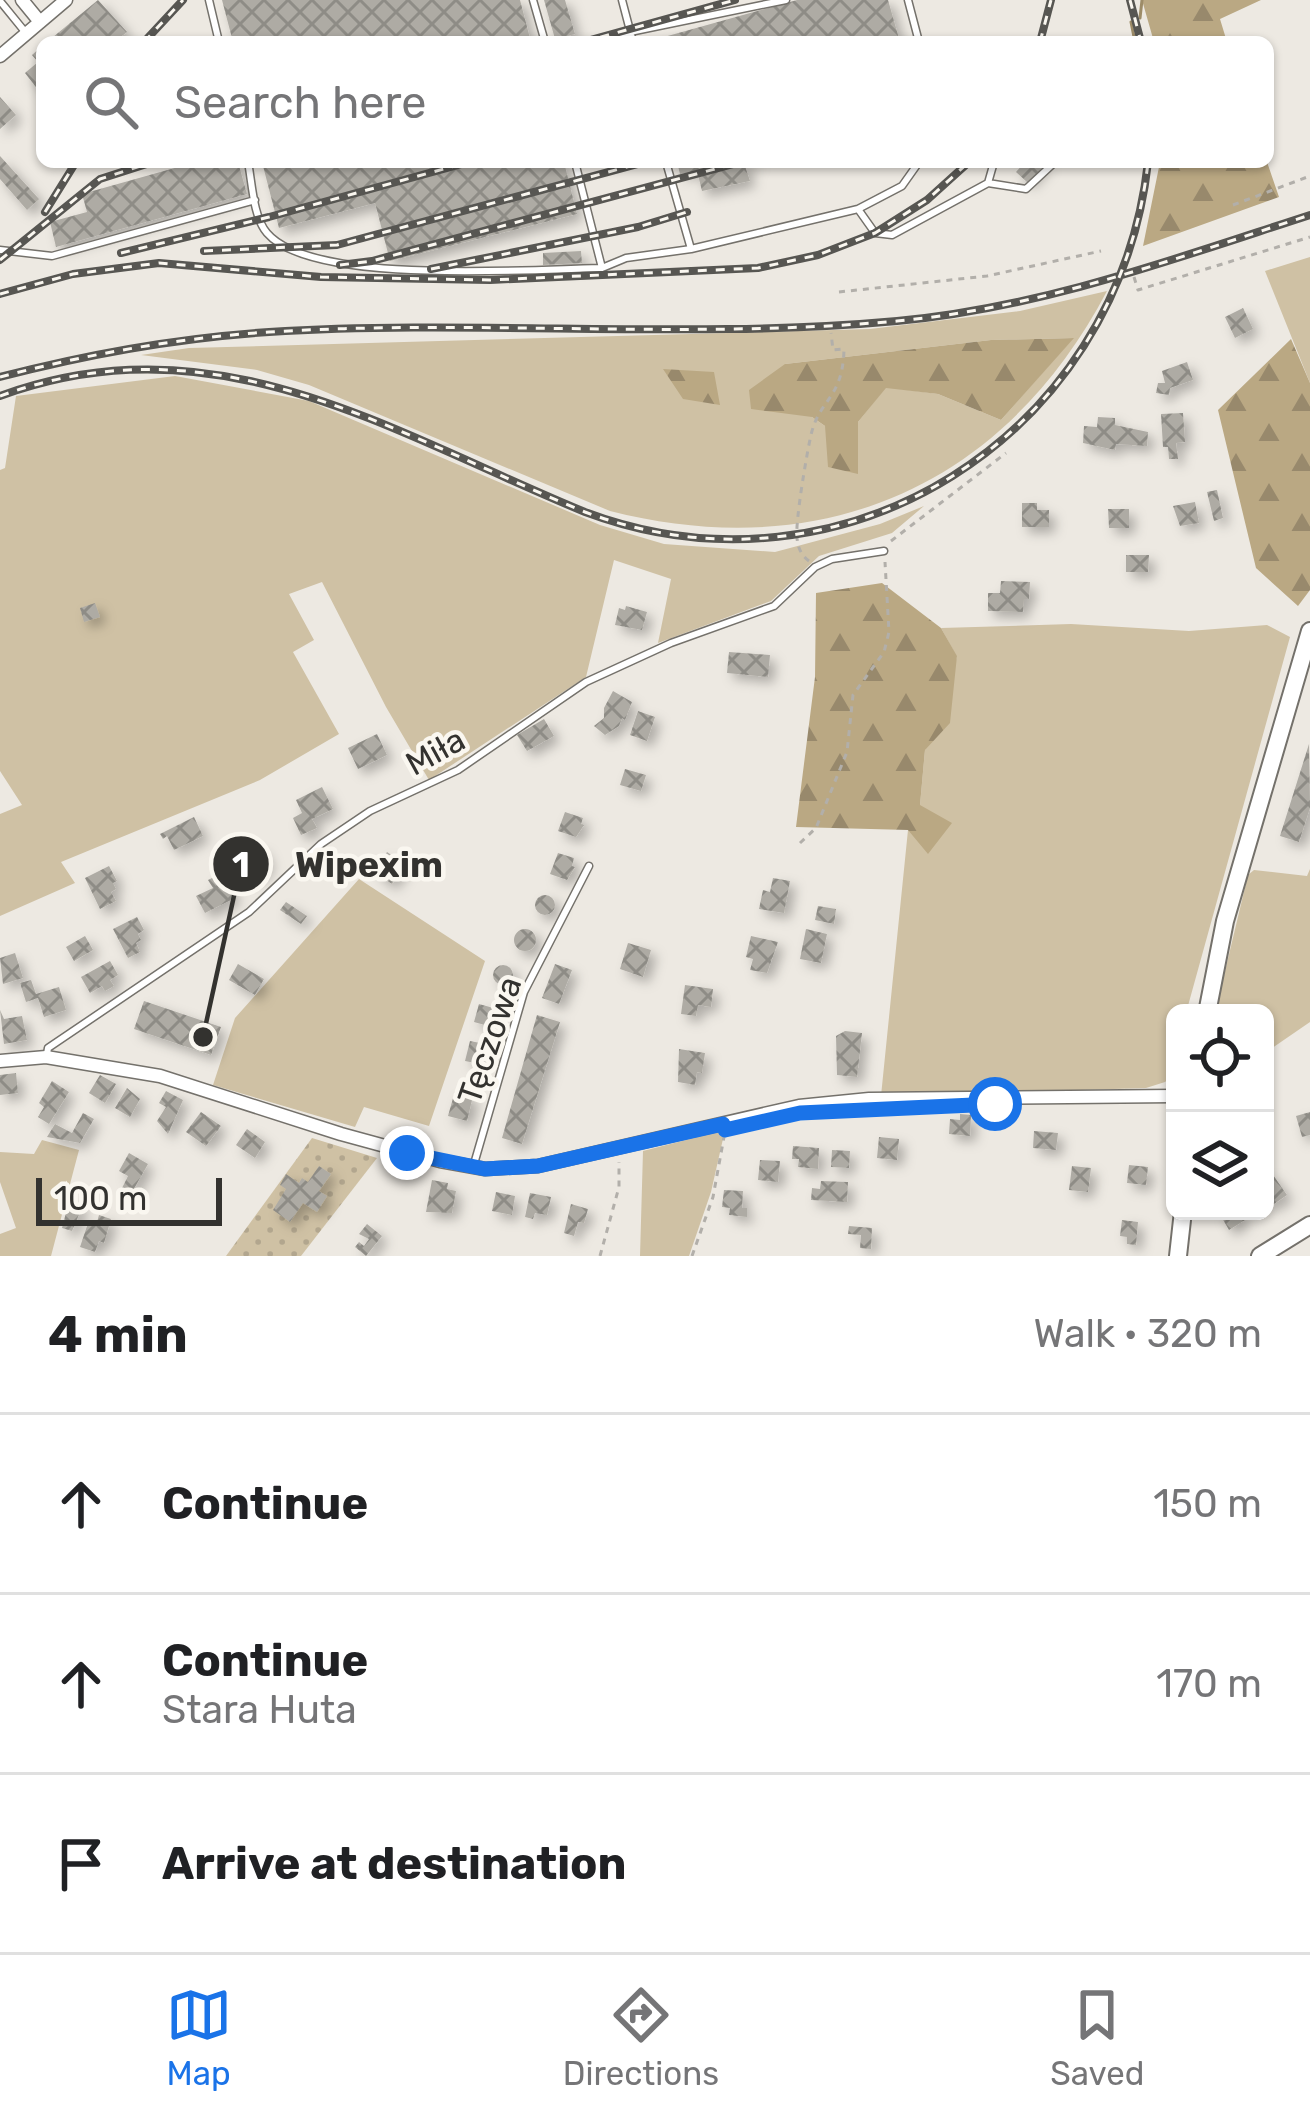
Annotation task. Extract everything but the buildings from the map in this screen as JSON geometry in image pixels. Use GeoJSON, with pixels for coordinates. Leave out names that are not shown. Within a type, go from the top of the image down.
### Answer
{"type":"FeatureCollection","features":[{"type":"Feature","properties":{"kind":"street"},"geometry":{"type":"LineString","coordinates":[[22,0],[40,22]]}},
{"type":"Feature","properties":{"kind":"street"},"geometry":{"type":"LineString","coordinates":[[0,56],[66,0]]}},
{"type":"Feature","properties":{"kind":"street"},"geometry":{"type":"LineString","coordinates":[[1209,1004],[1225,921],[1310,631]]}},
{"type":"Feature","properties":{"kind":"street"},"geometry":{"type":"LineString","coordinates":[[0,1061],[46,1057],[160,1076],[341,1134],[472,1167],[538,1166],[799,1106],[869,1100],[1166,1096]]}},
{"type":"Feature","properties":{"kind":"street"},"geometry":{"type":"LineString","coordinates":[[1178,1256],[1182,1220]]}},
{"type":"Feature","properties":{"kind":"street"},"geometry":{"type":"LineString","coordinates":[[1260,1256],[1310,1225]]}},
{"type":"Feature","properties":{"kind":"lane"},"geometry":{"type":"LineString","coordinates":[[208,0],[217,36]]}},
{"type":"Feature","properties":{"kind":"lane"},"geometry":{"type":"LineString","coordinates":[[533,0],[543,36]]}},
{"type":"Feature","properties":{"kind":"lane"},"geometry":{"type":"LineString","coordinates":[[622,0],[631,36]]}},
{"type":"Feature","properties":{"kind":"lane"},"geometry":{"type":"LineString","coordinates":[[620,36],[786,0]]}},
{"type":"Feature","properties":{"kind":"lane"},"geometry":{"type":"LineString","coordinates":[[908,0],[918,36]]}},
{"type":"Feature","properties":{"kind":"lane"},"geometry":{"type":"LineString","coordinates":[[0,2],[26,34]]}},
{"type":"Feature","properties":{"kind":"lane"},"geometry":{"type":"LineString","coordinates":[[249,168],[263,230],[277,242],[301,253],[369,268],[440,271],[602,268],[626,258],[692,249],[858,209],[902,186],[915,168]]}},
{"type":"Feature","properties":{"kind":"lane"},"geometry":{"type":"LineString","coordinates":[[576,168],[602,268]]}},
{"type":"Feature","properties":{"kind":"lane"},"geometry":{"type":"LineString","coordinates":[[668,168],[692,249]]}},
{"type":"Feature","properties":{"kind":"lane"},"geometry":{"type":"LineString","coordinates":[[988,183],[992,168]]}},
{"type":"Feature","properties":{"kind":"lane"},"geometry":{"type":"LineString","coordinates":[[858,209],[875,233],[892,235],[988,183],[1025,189],[1048,168]]}},
{"type":"Feature","properties":{"kind":"lane"},"geometry":{"type":"LineString","coordinates":[[0,250],[52,256],[255,200]]}},
{"type":"Feature","properties":{"kind":"lane","name":"Miła"},"geometry":{"type":"LineString","coordinates":[[46,1057],[48,1048],[249,912],[322,844],[370,811],[458,770],[586,682],[671,643],[774,606],[815,566],[884,550]]}},
{"type":"Feature","properties":{"kind":"lane","name":"Tęczowa"},"geometry":{"type":"LineString","coordinates":[[472,1167],[524,992],[589,866]]}},
{"type":"Feature","properties":{"kind":"path"},"geometry":{"type":"LineString","coordinates":[[1233,205],[1310,176]]}},
{"type":"Feature","properties":{"kind":"path"},"geometry":{"type":"LineString","coordinates":[[1134,278],[1138,290],[1310,237]]}},
{"type":"Feature","properties":{"kind":"path"},"geometry":{"type":"LineString","coordinates":[[839,292],[987,276],[1101,251]]}},
{"type":"Feature","properties":{"kind":"path"},"geometry":{"type":"LineString","coordinates":[[815,566],[801,554],[796,535],[811,433],[839,388],[844,349],[833,350],[831,333]]}},
{"type":"Feature","properties":{"kind":"path"},"geometry":{"type":"LineString","coordinates":[[891,541],[1006,453]]}},
{"type":"Feature","properties":{"kind":"path"},"geometry":{"type":"LineString","coordinates":[[800,843],[816,828],[847,752],[854,695],[884,652],[889,632],[884,550]]}},
{"type":"Feature","properties":{"kind":"path"},"geometry":{"type":"LineString","coordinates":[[692,1256],[713,1197],[723,1124]]}},
{"type":"Feature","properties":{"kind":"path"},"geometry":{"type":"LineString","coordinates":[[600,1256],[619,1187],[619,1158],[631,1155]]}},
{"type":"Feature","properties":{"kind":"shaded area"},"geometry":{"type":"Polygon","coordinates":[[[1310,257],[1310,383],[1265,271],[1310,257]]]}},
{"type":"Feature","properties":{"kind":"shaded area"},"geometry":{"type":"Polygon","coordinates":[[[1107,291],[1065,359],[1016,416],[960,461],[899,495],[833,517],[763,527],[688,525],[610,511],[309,385],[257,370],[141,355],[189,348],[870,329],[1020,311],[1107,291]],[[1073,338],[991,340],[785,364],[812,417],[825,426],[858,473],[858,422],[886,387],[938,394],[1001,420],[1073,338]]]}},
{"type":"Feature","properties":{"kind":"shaded area"},"geometry":{"type":"Polygon","coordinates":[[[175,376],[309,401],[600,525],[664,544],[775,552],[880,524],[924,506],[892,533],[819,556],[771,601],[658,643],[671,579],[614,560],[586,677],[429,780],[322,582],[289,594],[314,640],[293,652],[339,734],[260,780],[61,862],[75,883],[0,916],[0,814],[22,805],[0,771],[0,470],[5,468],[16,396],[175,376]]]}},
{"type":"Feature","properties":{"kind":"shaded area"},"geometry":{"type":"Polygon","coordinates":[[[1071,624],[1189,631],[1267,625],[1290,637],[1188,1004],[1166,1004],[1165,1082],[1146,1088],[881,1096],[908,830],[920,805],[925,750],[957,657],[941,628],[1071,624]]]}},
{"type":"Feature","properties":{"kind":"shaded area"},"geometry":{"type":"Polygon","coordinates":[[[1310,869],[1310,1022],[1274,1047],[1274,1004],[1217,1004],[1248,875],[1254,870],[1307,876],[1310,869]]]}},
{"type":"Feature","properties":{"kind":"shaded area"},"geometry":{"type":"Polygon","coordinates":[[[359,879],[485,961],[429,1126],[364,1107],[355,1127],[213,1085],[235,1018],[359,879]]]}},
{"type":"Feature","properties":{"kind":"shaded area"},"geometry":{"type":"Polygon","coordinates":[[[725,1130],[689,1256],[640,1256],[643,1151],[725,1130]]]}},
{"type":"Feature","properties":{"kind":"shaded area"},"geometry":{"type":"Polygon","coordinates":[[[312,1138],[377,1158],[301,1256],[226,1256],[312,1138]]]}},
{"type":"Feature","properties":{"kind":"shaded area"},"geometry":{"type":"Polygon","coordinates":[[[42,1140],[79,1150],[51,1256],[0,1256],[0,1234],[16,1228],[0,1182],[0,1152],[34,1154],[42,1140]]]}},
{"type":"Feature","properties":{"kind":"green space"},"geometry":{"type":"Polygon","coordinates":[[[1142,0],[1261,0],[1220,19],[1225,36],[1152,36],[1142,0]]]}},
{"type":"Feature","properties":{"kind":"green space"},"geometry":{"type":"Polygon","coordinates":[[[1159,168],[1269,168],[1279,197],[1143,246],[1159,168]]]}},
{"type":"Feature","properties":{"kind":"green space"},"geometry":{"type":"Polygon","coordinates":[[[1074,338],[1001,420],[938,394],[886,388],[858,422],[858,474],[828,467],[825,426],[812,417],[751,409],[749,390],[785,364],[991,340],[1074,338]]]}},
{"type":"Feature","properties":{"kind":"green space"},"geometry":{"type":"Polygon","coordinates":[[[1291,339],[1310,383],[1310,590],[1298,606],[1256,568],[1218,410],[1291,339]]]}},
{"type":"Feature","properties":{"kind":"green space"},"geometry":{"type":"Polygon","coordinates":[[[663,369],[714,372],[720,405],[683,399],[663,369]]]}},
{"type":"Feature","properties":{"kind":"green space"},"geometry":{"type":"Polygon","coordinates":[[[882,583],[941,628],[957,656],[950,723],[925,750],[920,805],[952,823],[928,854],[908,830],[796,827],[815,677],[816,593],[882,583]]]}},
{"type":"Feature","properties":{"kind":"waterway"},"geometry":{"type":"LineString","coordinates":[[1140,18],[1142,0]]}},
{"type":"Feature","properties":{"kind":"waterway"},"geometry":{"type":"LineString","coordinates":[[1131,22],[1134,36]]}},
{"type":"Feature","properties":{"kind":"railway"},"geometry":{"type":"LineString","coordinates":[[150,36],[183,0]]}},
{"type":"Feature","properties":{"kind":"railway"},"geometry":{"type":"LineString","coordinates":[[605,36],[735,0]]}},
{"type":"Feature","properties":{"kind":"railway"},"geometry":{"type":"LineString","coordinates":[[1042,36],[1051,0]]}},
{"type":"Feature","properties":{"kind":"railway"},"geometry":{"type":"LineString","coordinates":[[1130,0],[1139,36]]}},
{"type":"Feature","properties":{"kind":"railway"},"geometry":{"type":"LineString","coordinates":[[45,212],[72,168]]}},
{"type":"Feature","properties":{"kind":"railway"},"geometry":{"type":"LineString","coordinates":[[0,260],[100,179],[134,168]]}},
{"type":"Feature","properties":{"kind":"railway"},"geometry":{"type":"LineString","coordinates":[[121,253],[447,168]]}},
{"type":"Feature","properties":{"kind":"railway"},"geometry":{"type":"LineString","coordinates":[[204,251],[337,245],[623,168]]}},
{"type":"Feature","properties":{"kind":"railway"},"geometry":{"type":"LineString","coordinates":[[340,265],[372,261],[719,168]]}},
{"type":"Feature","properties":{"kind":"railway"},"geometry":{"type":"LineString","coordinates":[[0,294],[73,274],[159,263],[321,277],[490,280],[758,268],[818,255],[875,233],[927,200],[962,168]]}},
{"type":"Feature","properties":{"kind":"railway"},"geometry":{"type":"LineString","coordinates":[[0,396],[80,375],[156,370],[229,377],[301,394],[372,419],[585,512],[682,536],[778,537],[869,516],[952,476],[1025,419],[1084,346],[1126,260],[1147,168]]}},
{"type":"Feature","properties":{"kind":"railway"},"geometry":{"type":"LineString","coordinates":[[431,269],[638,227],[687,212]]}},
{"type":"Feature","properties":{"kind":"railway"},"geometry":{"type":"LineString","coordinates":[[0,377],[133,348],[269,332],[426,327],[740,329],[950,315],[1106,280],[1310,215]]}},
{"type":"Feature","properties":{"kind":"place","name":"Wipexim"},"geometry":{"type":"Point","coordinates":[203,1037]}},
{"type":"Feature","properties":{"kind":"route"},"geometry":{"type":"LineString","coordinates":[[407,1153],[503,1169],[800,1113],[995,1104]]}}]}
